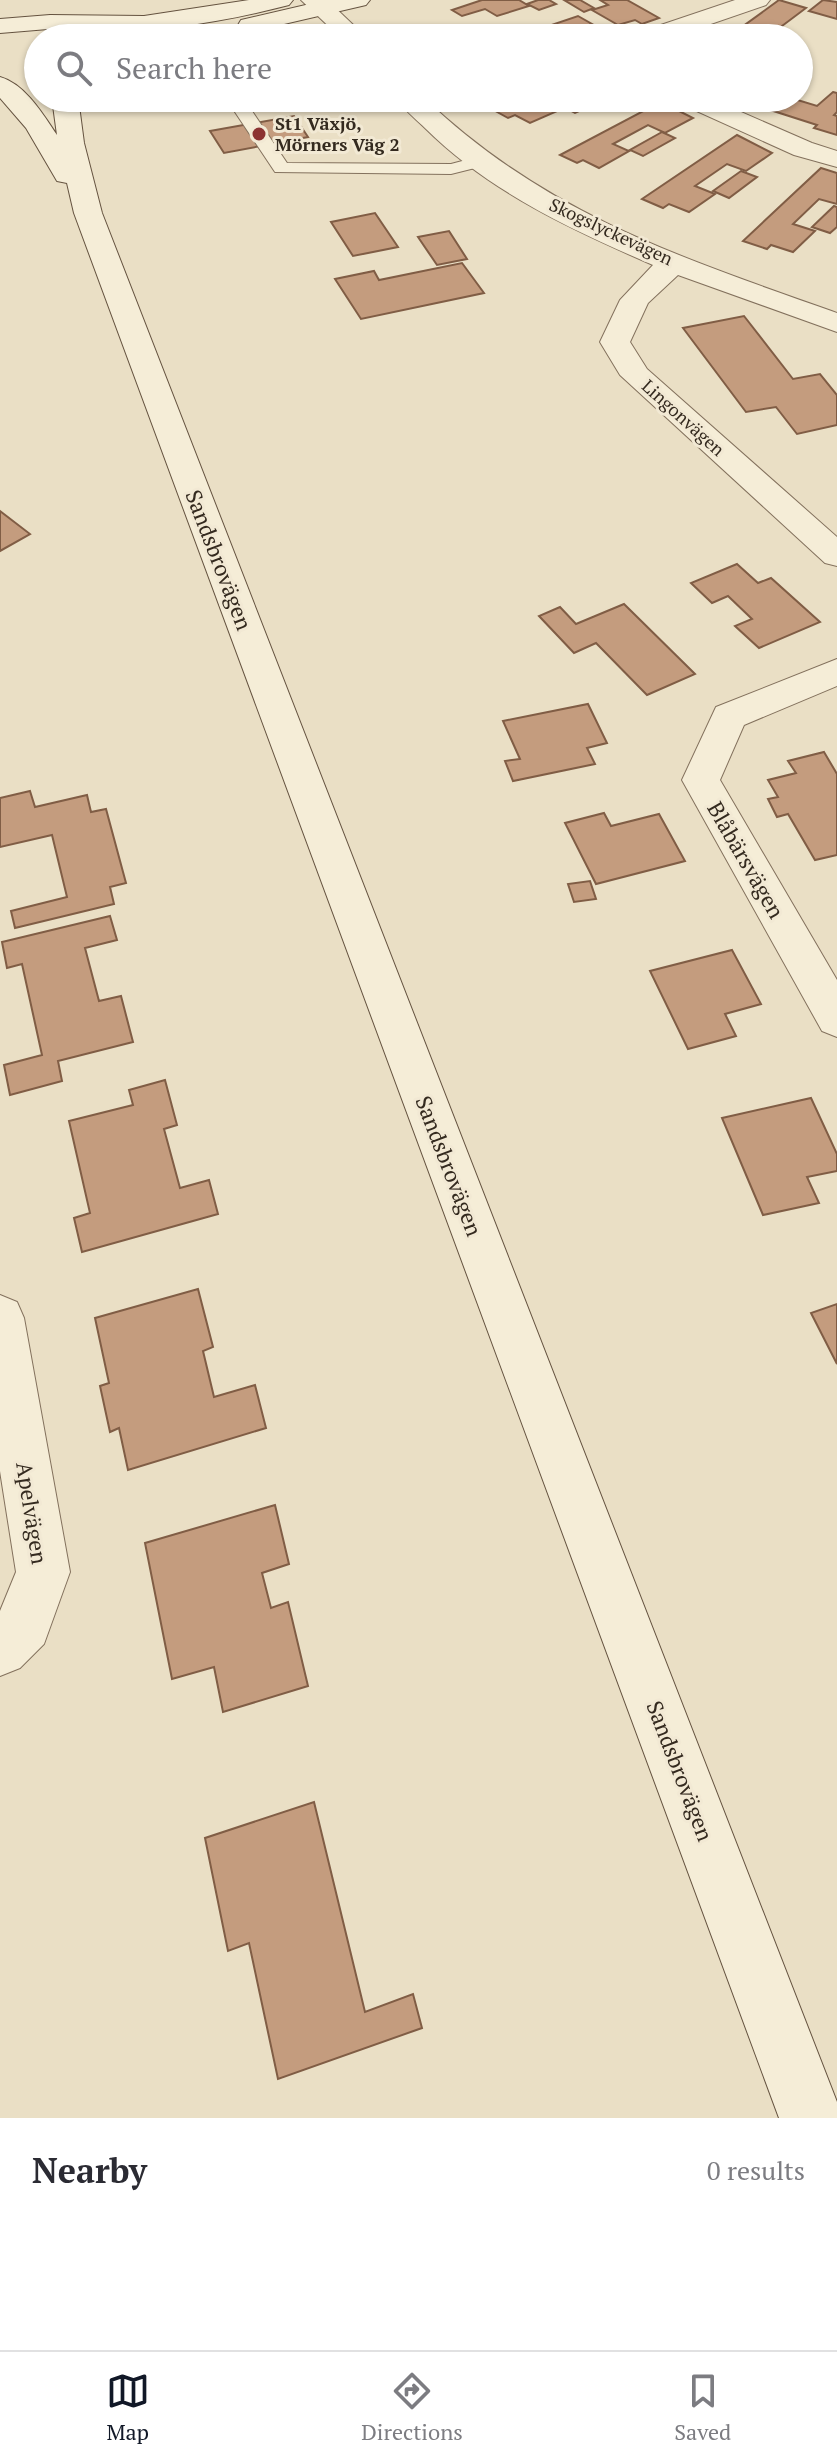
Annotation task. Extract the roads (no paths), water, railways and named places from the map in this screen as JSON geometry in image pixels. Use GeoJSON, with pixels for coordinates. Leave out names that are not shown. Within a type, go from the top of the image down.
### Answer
{"type":"FeatureCollection","features":[{"type":"Feature","properties":{"kind":"main road"},"geometry":{"type":"LineString","coordinates":[[128,24],[281,0]]}},
{"type":"Feature","properties":{"kind":"main road"},"geometry":{"type":"LineString","coordinates":[[233,24],[319,4],[358,0]]}},
{"type":"Feature","properties":{"kind":"main road"},"geometry":{"type":"LineString","coordinates":[[687,24],[758,0]]}},
{"type":"Feature","properties":{"kind":"main road"},"geometry":{"type":"LineString","coordinates":[[25,1],[63,24]]}},
{"type":"Feature","properties":{"kind":"main road"},"geometry":{"type":"LineString","coordinates":[[319,4],[340,24]]}},
{"type":"Feature","properties":{"kind":"main road"},"geometry":{"type":"LineString","coordinates":[[0,26],[24,24]]}},
{"type":"Feature","properties":{"kind":"main road"},"geometry":{"type":"LineString","coordinates":[[28,24],[74,24]]}},
{"type":"Feature","properties":{"kind":"main road"},"geometry":{"type":"LineString","coordinates":[[0,84],[24,83]]}},
{"type":"Feature","properties":{"kind":"main road","name":"Sandsbrovägen"},"geometry":{"type":"LineString","coordinates":[[0,84],[24,105]]}},
{"type":"Feature","properties":{"kind":"main road","name":"Sandsbrovägen"},"geometry":{"type":"LineString","coordinates":[[29,112],[88,213]]}},
{"type":"Feature","properties":{"kind":"main road","name":"Sandsbrovägen"},"geometry":{"type":"LineString","coordinates":[[67,112],[88,213],[811,2118]]}},
{"type":"Feature","properties":{"kind":"main road","name":"Skogslyckevägen"},"geometry":{"type":"LineString","coordinates":[[422,112],[481,161],[600,231],[675,263],[835,320]]}},
{"type":"Feature","properties":{"kind":"main road"},"geometry":{"type":"LineString","coordinates":[[720,112],[803,149],[837,159]]}},
{"type":"Feature","properties":{"kind":"main road","name":"Lingonvägen"},"geometry":{"type":"LineString","coordinates":[[675,263],[638,293],[627,310],[615,342],[623,358],[635,375],[837,555]]}},
{"type":"Feature","properties":{"kind":"main road","name":"Blåbärsvägen"},"geometry":{"type":"LineString","coordinates":[[837,672],[729,716],[701,780],[837,1019]]}},
{"type":"Feature","properties":{"kind":"main road","name":"Apelvägen"},"geometry":{"type":"LineString","coordinates":[[0,1318],[43,1572],[25,1625],[0,1648]]}},
{"type":"Feature","properties":{"kind":"lane"},"geometry":{"type":"LineString","coordinates":[[244,112],[281,168],[451,169],[481,161]]}},
{"type":"Feature","properties":{"kind":"place","name":"St1 Växjö, Mörners Väg 2"},"geometry":{"type":"Point","coordinates":[259,134]}}]}
